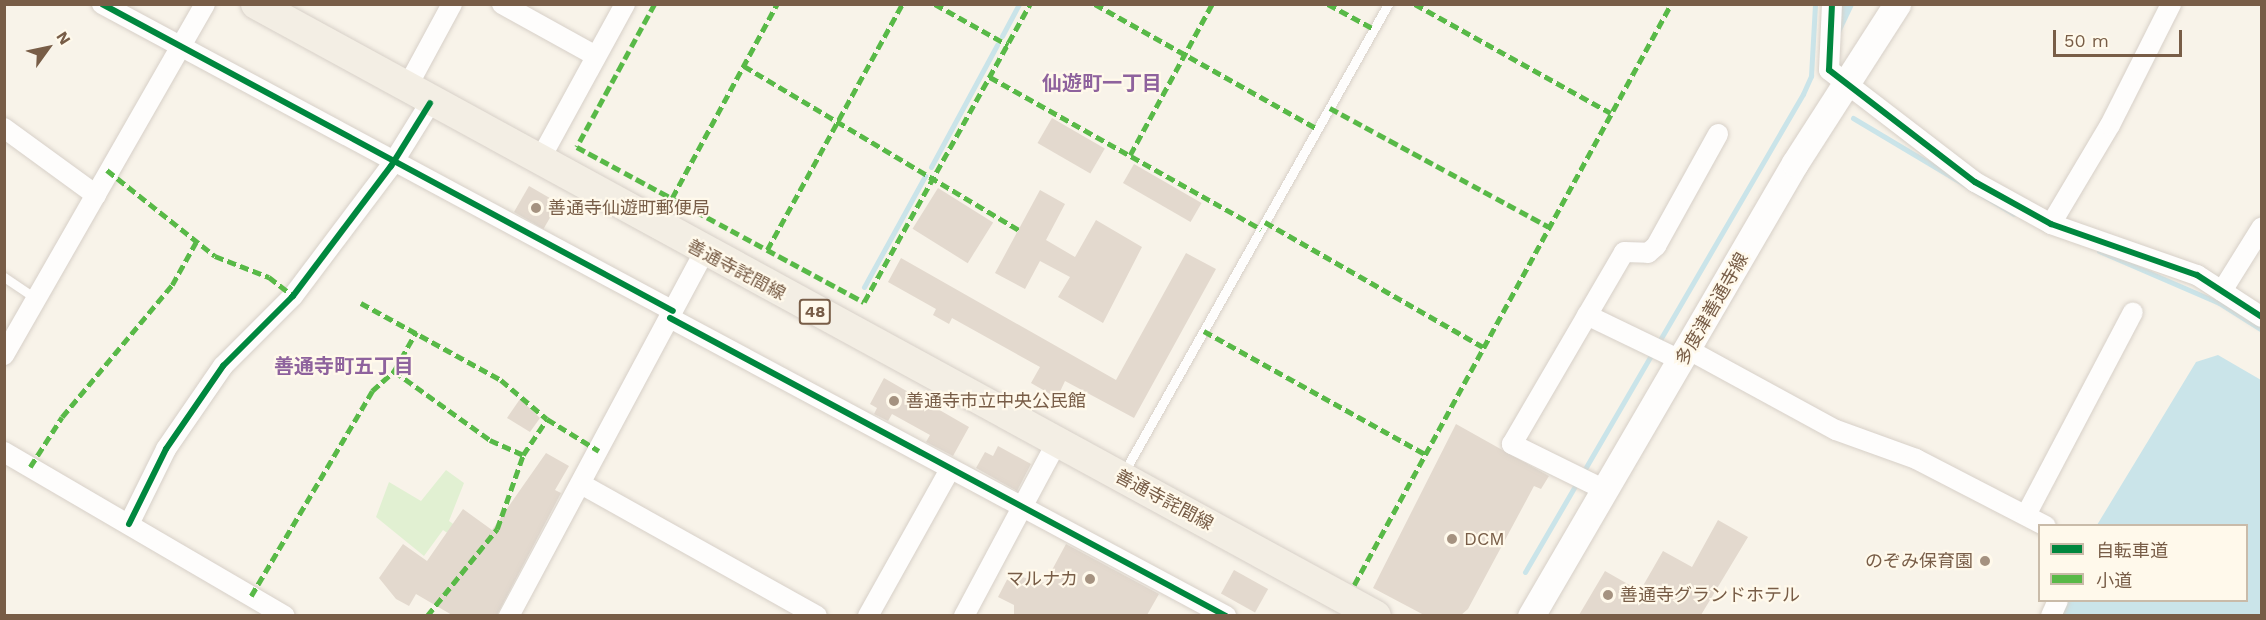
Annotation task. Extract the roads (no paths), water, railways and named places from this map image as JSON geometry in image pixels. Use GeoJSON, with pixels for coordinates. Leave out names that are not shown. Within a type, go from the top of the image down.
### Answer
{"type":"FeatureCollection","features":[{"type":"Feature","properties":{"kind":"main road","name":"善通寺詫間線"},"geometry":{"type":"LineString","coordinates":[[256,4],[538,163],[1376,615]]}},
{"type":"Feature","properties":{"kind":"main road","name":"多度津善通寺線"},"geometry":{"type":"LineString","coordinates":[[1531,615],[1588,481],[1795,163],[1849,87],[1897,4]]}},
{"type":"Feature","properties":{"kind":"street"},"geometry":{"type":"LineString","coordinates":[[102,4],[672,314],[950,469],[1023,505],[1226,615]]}},
{"type":"Feature","properties":{"kind":"street"},"geometry":{"type":"LineString","coordinates":[[4,355],[205,4]]}},
{"type":"Feature","properties":{"kind":"street"},"geometry":{"type":"LineString","coordinates":[[129,524],[166,449],[223,366],[293,296],[393,163],[452,4]]}},
{"type":"Feature","properties":{"kind":"street"},"geometry":{"type":"LineString","coordinates":[[502,4],[596,57]]}},
{"type":"Feature","properties":{"kind":"street"},"geometry":{"type":"LineString","coordinates":[[538,163],[625,4]]}},
{"type":"Feature","properties":{"kind":"street"},"geometry":{"type":"LineString","coordinates":[[1832,4],[1830,70],[1849,87],[1975,182],[2051,224],[2197,274],[2262,317]]}},
{"type":"Feature","properties":{"kind":"street"},"geometry":{"type":"LineString","coordinates":[[2051,224],[2110,125],[2171,4]]}},
{"type":"Feature","properties":{"kind":"street"},"geometry":{"type":"LineString","coordinates":[[4,128],[96,195]]}},
{"type":"Feature","properties":{"kind":"street"},"geometry":{"type":"LineString","coordinates":[[1588,481],[1512,444],[1624,252],[1648,253],[1656,246],[1718,134]]}},
{"type":"Feature","properties":{"kind":"street"},"geometry":{"type":"LineString","coordinates":[[2222,291],[2262,227]]}},
{"type":"Feature","properties":{"kind":"street"},"geometry":{"type":"LineString","coordinates":[[509,615],[704,253]]}},
{"type":"Feature","properties":{"kind":"street"},"geometry":{"type":"LineString","coordinates":[[2026,515],[2133,312]]}},
{"type":"Feature","properties":{"kind":"street"},"geometry":{"type":"LineString","coordinates":[[1587,315],[1671,351],[1836,430],[1916,459],[2044,524]]}},
{"type":"Feature","properties":{"kind":"street"},"geometry":{"type":"LineString","coordinates":[[964,615],[1057,442]]}},
{"type":"Feature","properties":{"kind":"street"},"geometry":{"type":"LineString","coordinates":[[4,452],[285,615]]}},
{"type":"Feature","properties":{"kind":"street"},"geometry":{"type":"LineString","coordinates":[[868,615],[950,469]]}},
{"type":"Feature","properties":{"kind":"street"},"geometry":{"type":"LineString","coordinates":[[581,484],[817,615]]}},
{"type":"Feature","properties":{"kind":"lane"},"geometry":{"type":"LineString","coordinates":[[1122,477],[1388,4]]}},
{"type":"Feature","properties":{"kind":"lane"},"geometry":{"type":"LineString","coordinates":[[4,277],[37,299]]}},
{"type":"Feature","properties":{"kind":"water"},"geometry":{"type":"Polygon","coordinates":[[[1842,5],[1854,5],[1835,45],[1833,33],[1842,5]]]}},
{"type":"Feature","properties":{"kind":"water"},"geometry":{"type":"Polygon","coordinates":[[[2218,355],[2261,380],[2261,615],[2054,616],[2061,602],[2248,602],[2248,524],[2098,524],[2196,362],[2218,355]]]}},
{"type":"Feature","properties":{"kind":"waterway"},"geometry":{"type":"LineString","coordinates":[[1002,36],[1019,4]]}},
{"type":"Feature","properties":{"kind":"waterway"},"geometry":{"type":"LineString","coordinates":[[1525,572],[1803,94],[1811,76],[1815,4]]}},
{"type":"Feature","properties":{"kind":"waterway"},"geometry":{"type":"LineString","coordinates":[[931,167],[997,45]]}},
{"type":"Feature","properties":{"kind":"waterway"},"geometry":{"type":"LineString","coordinates":[[1853,118],[2014,214]]}},
{"type":"Feature","properties":{"kind":"waterway"},"geometry":{"type":"LineString","coordinates":[[864,287],[925,176]]}},
{"type":"Feature","properties":{"kind":"waterway"},"geometry":{"type":"LineString","coordinates":[[2099,251],[2219,303],[2262,330]]}},
{"type":"Feature","properties":{"kind":"place","name":"善通寺仙遊町郵便局"},"geometry":{"type":"Point","coordinates":[536,208]}},
{"type":"Feature","properties":{"kind":"place","name":"善通寺市立中央公民館"},"geometry":{"type":"Point","coordinates":[894,401]}},
{"type":"Feature","properties":{"kind":"place","name":"DCM"},"geometry":{"type":"Point","coordinates":[1452,539]}},
{"type":"Feature","properties":{"kind":"place","name":"のぞみ保育園"},"geometry":{"type":"Point","coordinates":[1985,561]}},
{"type":"Feature","properties":{"kind":"place","name":"マルナカ"},"geometry":{"type":"Point","coordinates":[1090,579]}},
{"type":"Feature","properties":{"kind":"place","name":"善通寺グランドホテル"},"geometry":{"type":"Point","coordinates":[1608,595]}},
{"type":"Feature","properties":{"kind":"district","name":"仙遊町一丁目"},"geometry":{"type":"Point","coordinates":[1102,83]}},
{"type":"Feature","properties":{"kind":"district","name":"善通寺町五丁目"},"geometry":{"type":"Point","coordinates":[344,366]}}]}
